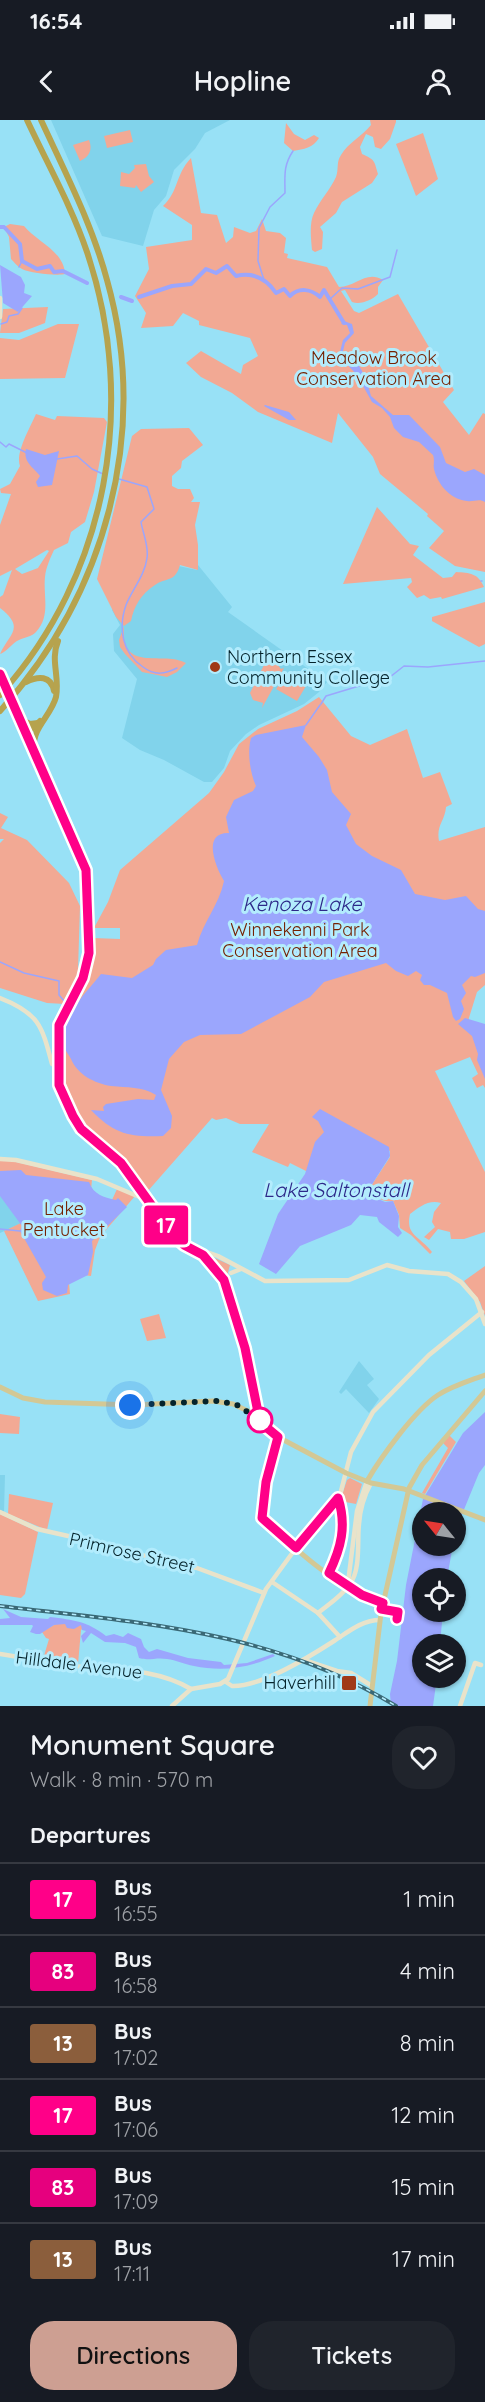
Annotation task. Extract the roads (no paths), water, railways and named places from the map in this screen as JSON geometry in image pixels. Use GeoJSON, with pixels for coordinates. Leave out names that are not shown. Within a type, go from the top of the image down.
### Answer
{"type":"FeatureCollection","features":[{"type":"Feature","properties":{"kind":"highway"},"geometry":{"type":"LineString","coordinates":[[4,690],[34,651],[60,609],[81,566],[95,524],[106,477],[112,423],[111,375],[104,320],[92,268],[83,241],[27,120]]}},
{"type":"Feature","properties":{"kind":"highway"},"geometry":{"type":"LineString","coordinates":[[28,734],[50,712],[56,696],[54,651],[98,550],[118,471],[124,400],[119,333],[96,244],[41,120]]}},
{"type":"Feature","properties":{"kind":"highway"},"geometry":{"type":"LineString","coordinates":[[0,711],[24,684],[69,615]]}},
{"type":"Feature","properties":{"kind":"highway"},"geometry":{"type":"LineString","coordinates":[[24,684],[44,677],[54,689],[50,707],[33,738],[34,748]]}},
{"type":"Feature","properties":{"kind":"highway"},"geometry":{"type":"LineString","coordinates":[[21,719],[30,724],[39,725]]}},
{"type":"Feature","properties":{"kind":"main road"},"geometry":{"type":"LineString","coordinates":[[0,298],[0,317]]}},
{"type":"Feature","properties":{"kind":"main road"},"geometry":{"type":"LineString","coordinates":[[0,674],[34,748],[62,819],[82,857],[88,884],[89,953],[83,978],[59,1025],[59,1085],[81,1129],[121,1163],[173,1235],[184,1245],[200,1254],[220,1273],[228,1288],[260,1422]]}},
{"type":"Feature","properties":{"kind":"main road"},"geometry":{"type":"LineString","coordinates":[[0,998],[22,1007],[34,1017],[42,1030],[52,1064],[58,1065]]}},
{"type":"Feature","properties":{"kind":"main road"},"geometry":{"type":"LineString","coordinates":[[0,1159],[16,1160],[98,1179],[149,1201]]}},
{"type":"Feature","properties":{"kind":"main road"},"geometry":{"type":"LineString","coordinates":[[200,1254],[204,1251],[214,1254],[259,1279],[269,1281],[349,1280],[387,1265],[409,1271],[444,1273],[454,1276],[476,1299],[485,1324]]}},
{"type":"Feature","properties":{"kind":"main road"},"geometry":{"type":"LineString","coordinates":[[228,1288],[230,1276],[241,1269]]}},
{"type":"Feature","properties":{"kind":"main road"},"geometry":{"type":"LineString","coordinates":[[219,1281],[220,1273]]}},
{"type":"Feature","properties":{"kind":"main road"},"geometry":{"type":"LineString","coordinates":[[226,1682],[234,1668],[264,1593],[296,1548],[338,1498],[353,1447],[380,1403],[431,1353],[482,1312]]}},
{"type":"Feature","properties":{"kind":"main road"},"geometry":{"type":"LineString","coordinates":[[318,1613],[348,1586],[355,1568],[363,1502],[369,1482],[383,1462],[429,1406],[446,1394],[485,1376]]}},
{"type":"Feature","properties":{"kind":"main road"},"geometry":{"type":"LineString","coordinates":[[0,1388],[23,1398],[45,1402],[145,1405],[219,1401],[233,1404],[253,1415],[278,1437],[346,1473],[369,1482],[418,1495],[485,1520]]}},
{"type":"Feature","properties":{"kind":"main road"},"geometry":{"type":"LineString","coordinates":[[370,1706],[380,1620],[408,1492],[422,1465],[485,1390]]}},
{"type":"Feature","properties":{"kind":"main road"},"geometry":{"type":"LineString","coordinates":[[246,1410],[257,1407]]}},
{"type":"Feature","properties":{"kind":"main road"},"geometry":{"type":"LineString","coordinates":[[253,1415],[257,1407]]}},
{"type":"Feature","properties":{"kind":"main road"},"geometry":{"type":"LineString","coordinates":[[278,1437],[266,1482],[262,1518],[296,1548],[348,1586],[372,1599],[384,1602]]}},
{"type":"Feature","properties":{"kind":"main road","name":"Primrose Street"},"geometry":{"type":"LineString","coordinates":[[0,1512],[37,1529],[126,1549],[162,1562],[197,1568],[264,1593]]}},
{"type":"Feature","properties":{"kind":"main road"},"geometry":{"type":"LineString","coordinates":[[272,1582],[318,1613],[340,1637]]}},
{"type":"Feature","properties":{"kind":"main road"},"geometry":{"type":"LineString","coordinates":[[172,1706],[192,1689],[226,1682],[232,1686],[248,1685],[304,1660],[366,1622],[380,1620]]}},
{"type":"Feature","properties":{"kind":"main road","name":"Hilldale Avenue"},"geometry":{"type":"LineString","coordinates":[[0,1654],[72,1666],[134,1670],[152,1674],[192,1689]]}},
{"type":"Feature","properties":{"kind":"main road"},"geometry":{"type":"LineString","coordinates":[[304,1660],[354,1673],[372,1686]]}},
{"type":"Feature","properties":{"kind":"main road"},"geometry":{"type":"LineString","coordinates":[[460,1706],[475,1665],[483,1663]]}},
{"type":"Feature","properties":{"kind":"water"},"geometry":{"type":"Polygon","coordinates":[[[0,265],[21,277],[25,285],[24,293],[32,296],[18,312],[3,303],[0,265]]]}},
{"type":"Feature","properties":{"kind":"water"},"geometry":{"type":"Polygon","coordinates":[[[344,321],[352,324],[354,333],[345,343],[342,355],[350,357],[358,364],[366,378],[371,396],[393,415],[409,415],[440,447],[446,463],[465,472],[474,469],[485,475],[485,502],[461,500],[450,494],[436,475],[433,455],[419,442],[403,437],[394,428],[390,417],[372,402],[357,375],[339,356],[343,340],[350,333],[347,325],[341,324],[344,321]]]}},
{"type":"Feature","properties":{"kind":"water"},"geometry":{"type":"Polygon","coordinates":[[[265,405],[289,412],[296,420],[289,420],[265,405]]]}},
{"type":"Feature","properties":{"kind":"water"},"geometry":{"type":"Polygon","coordinates":[[[26,449],[45,455],[59,451],[52,485],[38,487],[36,482],[40,476],[27,461],[26,449]]]}},
{"type":"Feature","properties":{"kind":"water","name":"Kenoza Lake"},"geometry":{"type":"Polygon","coordinates":[[[306,725],[302,737],[327,770],[332,792],[351,814],[346,825],[356,844],[372,856],[401,870],[415,894],[445,900],[466,896],[478,909],[485,911],[485,973],[475,977],[471,976],[462,985],[466,993],[461,1001],[464,1009],[460,1019],[456,1021],[447,993],[430,985],[424,985],[420,980],[422,975],[416,971],[408,976],[396,971],[386,963],[324,982],[310,997],[241,1034],[200,1035],[184,1042],[169,1059],[161,1090],[172,1116],[171,1128],[163,1136],[124,1133],[108,1125],[91,1110],[104,1111],[103,1107],[106,1104],[138,1099],[154,1100],[156,1095],[140,1089],[105,1085],[82,1074],[64,1047],[63,1037],[69,1017],[101,974],[132,978],[153,965],[166,950],[197,945],[219,898],[224,881],[217,868],[213,852],[215,838],[220,834],[229,833],[226,817],[234,800],[253,791],[256,786],[250,762],[251,738],[306,725]]]}},
{"type":"Feature","properties":{"kind":"water"},"geometry":{"type":"Polygon","coordinates":[[[465,1018],[485,1024],[485,1079],[477,1060],[478,1054],[472,1036],[458,1024],[465,1018]]]}},
{"type":"Feature","properties":{"kind":"water","name":"Lake Saltonstall"},"geometry":{"type":"Polygon","coordinates":[[[320,1109],[389,1147],[390,1156],[371,1186],[376,1198],[385,1202],[393,1201],[399,1216],[398,1227],[402,1233],[398,1237],[379,1222],[377,1217],[360,1215],[351,1225],[300,1246],[276,1274],[259,1264],[278,1214],[305,1174],[315,1142],[324,1132],[318,1121],[312,1117],[320,1109]]]}},
{"type":"Feature","properties":{"kind":"water","name":"Lake Pentucket"},"geometry":{"type":"Polygon","coordinates":[[[21,1170],[26,1175],[89,1182],[100,1195],[116,1200],[118,1198],[127,1207],[92,1241],[93,1252],[88,1275],[68,1285],[67,1293],[57,1296],[43,1290],[42,1283],[46,1277],[20,1231],[22,1226],[0,1196],[0,1171],[21,1170]]]}},
{"type":"Feature","properties":{"kind":"water"},"geometry":{"type":"Polygon","coordinates":[[[485,1412],[485,1465],[479,1473],[466,1505],[466,1502],[422,1502],[423,1499],[463,1433],[485,1412]]]}},
{"type":"Feature","properties":{"kind":"water"},"geometry":{"type":"Polygon","coordinates":[[[412,1555],[451,1556],[449,1568],[412,1568],[412,1622],[442,1622],[441,1634],[412,1634],[412,1688],[435,1688],[433,1706],[391,1706],[390,1694],[397,1661],[412,1555]]]}},
{"type":"Feature","properties":{"kind":"water"},"geometry":{"type":"Polygon","coordinates":[[[3,1609],[21,1617],[48,1619],[50,1617],[80,1622],[106,1636],[114,1634],[123,1637],[128,1633],[141,1639],[149,1652],[157,1649],[188,1658],[221,1662],[224,1665],[247,1663],[273,1654],[275,1656],[245,1666],[225,1669],[204,1668],[174,1660],[142,1659],[139,1658],[136,1647],[125,1643],[105,1642],[91,1633],[83,1643],[81,1636],[86,1631],[82,1630],[81,1625],[74,1629],[67,1628],[65,1624],[54,1625],[36,1634],[30,1632],[32,1625],[0,1625],[0,1619],[10,1618],[3,1609]]]}},
{"type":"Feature","properties":{"kind":"waterway"},"geometry":{"type":"LineString","coordinates":[[264,280],[258,261],[259,228],[270,207],[285,193],[286,166],[293,151]]}},
{"type":"Feature","properties":{"kind":"waterway"},"geometry":{"type":"LineString","coordinates":[[0,227],[4,227],[20,244],[22,261],[37,269],[50,266],[54,272],[63,271],[87,283]]}},
{"type":"Feature","properties":{"kind":"waterway"},"geometry":{"type":"LineString","coordinates":[[330,299],[342,288],[358,289],[390,277],[397,250]]}},
{"type":"Feature","properties":{"kind":"waterway"},"geometry":{"type":"LineString","coordinates":[[19,267],[22,261]]}},
{"type":"Feature","properties":{"kind":"waterway"},"geometry":{"type":"LineString","coordinates":[[139,297],[172,286],[191,284],[206,269],[216,273],[227,266],[236,276],[259,277],[276,293],[284,289],[290,296],[297,291],[305,290],[320,297],[324,290],[344,323]]}},
{"type":"Feature","properties":{"kind":"waterway"},"geometry":{"type":"LineString","coordinates":[[121,297],[132,301]]}},
{"type":"Feature","properties":{"kind":"waterway"},"geometry":{"type":"LineString","coordinates":[[1,324],[7,322],[9,316],[18,314],[22,308]]}},
{"type":"Feature","properties":{"kind":"waterway"},"geometry":{"type":"LineString","coordinates":[[0,442],[6,447],[9,444],[27,453]]}},
{"type":"Feature","properties":{"kind":"waterway"},"geometry":{"type":"LineString","coordinates":[[57,459],[77,456],[92,469],[103,474]]}},
{"type":"Feature","properties":{"kind":"waterway"},"geometry":{"type":"LineString","coordinates":[[119,479],[147,487],[154,509],[141,522],[147,544],[147,558],[141,576],[126,605],[122,622],[126,647],[130,655],[147,670],[160,673],[177,668]]}},
{"type":"Feature","properties":{"kind":"waterway"},"geometry":{"type":"LineString","coordinates":[[321,704],[326,696],[359,686],[374,677],[390,677],[404,666],[428,667],[485,661]]}},
{"type":"Feature","properties":{"kind":"waterway"},"geometry":{"type":"LineString","coordinates":[[306,725],[320,705]]}},
{"type":"Feature","properties":{"kind":"waterway"},"geometry":{"type":"LineString","coordinates":[[0,962],[24,973],[59,981],[59,995],[65,1002]]}},
{"type":"Feature","properties":{"kind":"waterway"},"geometry":{"type":"LineString","coordinates":[[0,1229],[20,1231]]}},
{"type":"Feature","properties":{"kind":"railway"},"geometry":{"type":"LineString","coordinates":[[0,1606],[154,1625],[253,1645],[302,1661],[349,1681],[396,1706]]}},
{"type":"Feature","properties":{"kind":"place","name":"Northern Essex Community College"},"geometry":{"type":"Point","coordinates":[215,667]}},
{"type":"Feature","properties":{"kind":"place","name":"Haverhill"},"geometry":{"type":"Point","coordinates":[349,1683]}},
{"type":"Feature","properties":{"kind":"park label","name":"Meadow Brook Conservation Area"},"geometry":{"type":"Point","coordinates":[374,368]}},
{"type":"Feature","properties":{"kind":"park label","name":"Winnekenni Park Conservation Area"},"geometry":{"type":"Point","coordinates":[300,940]}}]}
